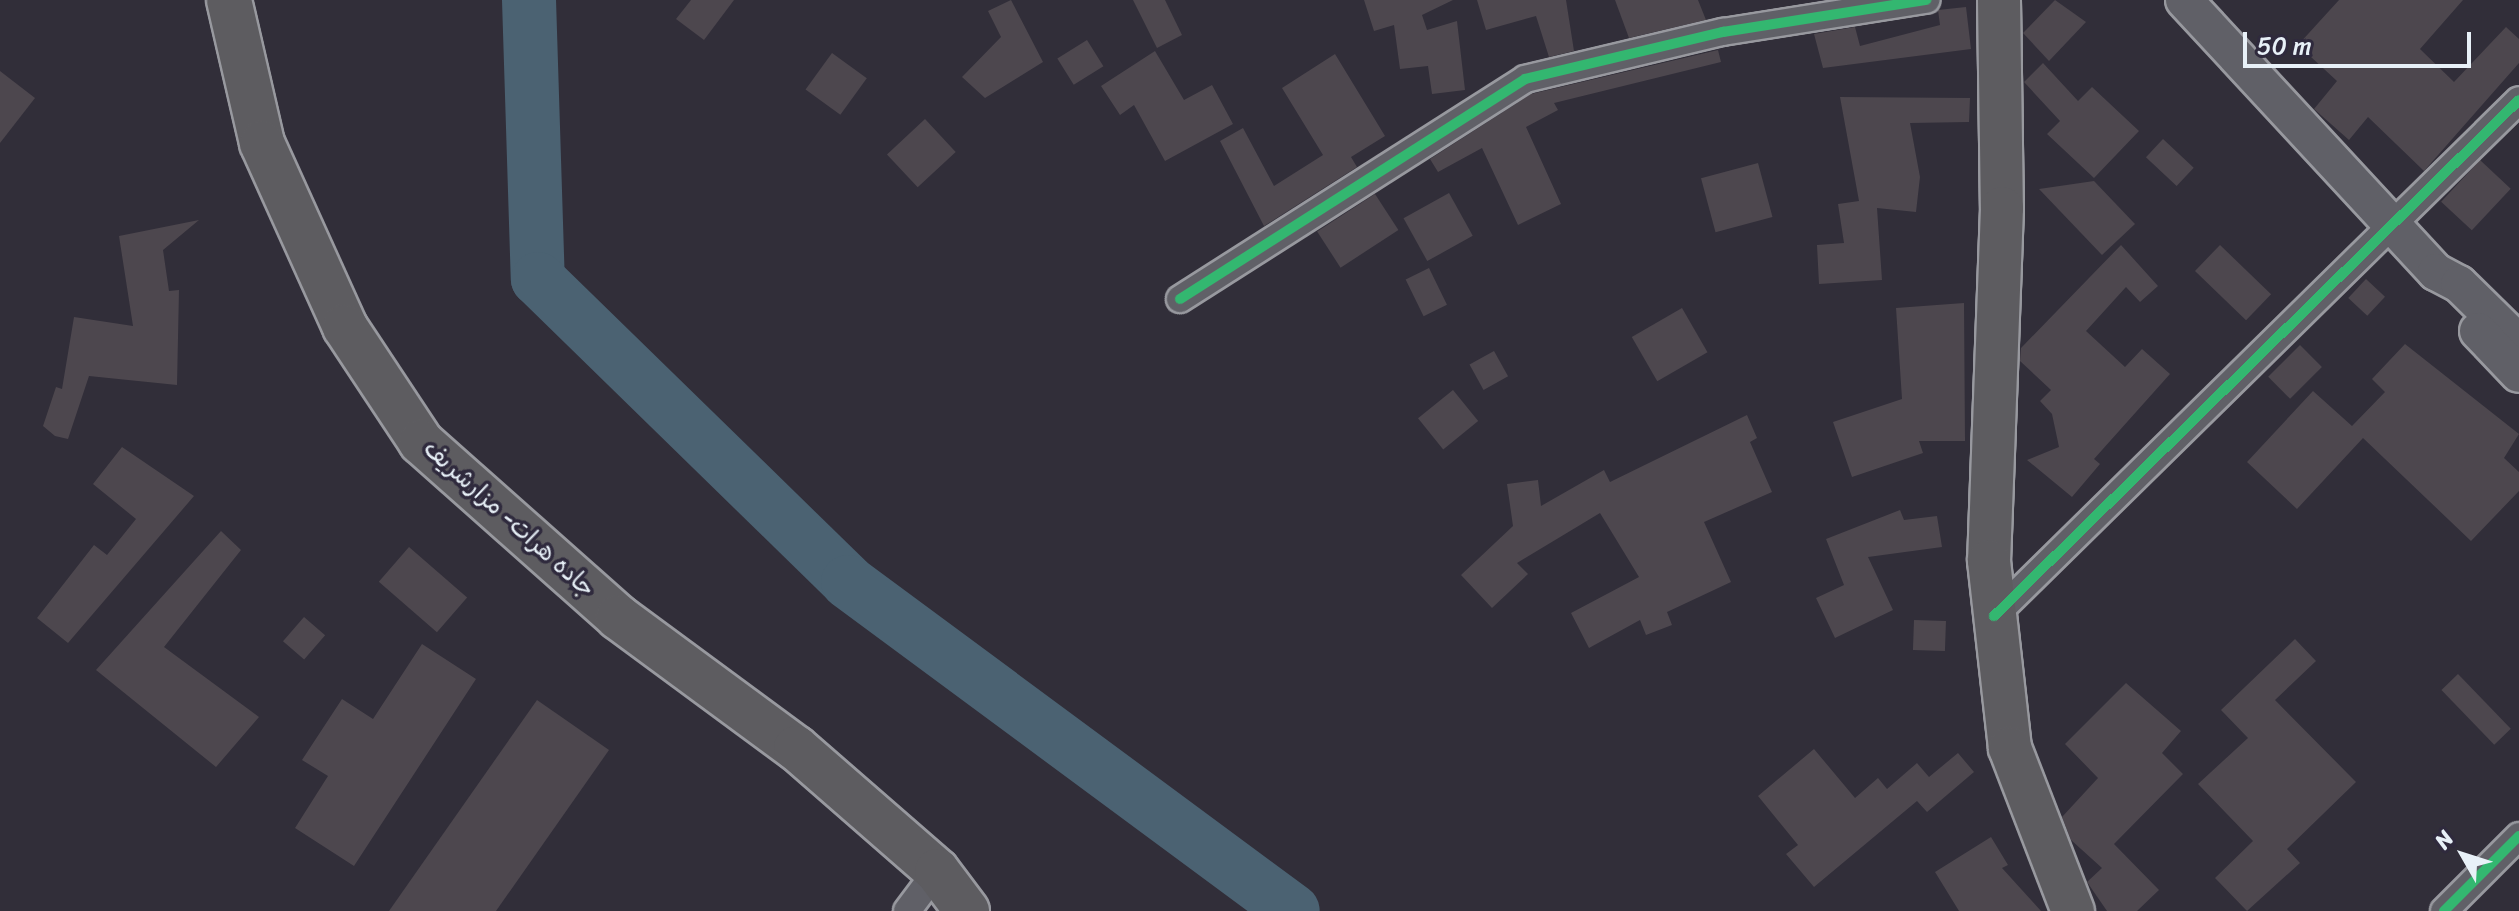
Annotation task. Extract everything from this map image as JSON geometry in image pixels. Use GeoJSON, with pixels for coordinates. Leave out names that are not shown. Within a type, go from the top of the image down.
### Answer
{"type":"FeatureCollection","features":[{"type":"Feature","properties":{"kind":"highway","name":"جاده هرات- مزارشریف"},"geometry":{"type":"LineString","coordinates":[[229,0],[262,143],[345,327],[421,442],[618,617],[796,748],[937,871],[967,911]]}},
{"type":"Feature","properties":{"kind":"main road"},"geometry":{"type":"LineString","coordinates":[[1999,0],[1994,616],[2010,748],[2073,911]]}},
{"type":"Feature","properties":{"kind":"street"},"geometry":{"type":"LineString","coordinates":[[1180,299],[1525,79],[1707,35],[1926,0]]}},
{"type":"Feature","properties":{"kind":"street"},"geometry":{"type":"LineString","coordinates":[[2184,0],[2436,272],[2459,284],[2519,343]]}},
{"type":"Feature","properties":{"kind":"street"},"geometry":{"type":"LineString","coordinates":[[1994,616],[2519,100]]}},
{"type":"Feature","properties":{"kind":"street"},"geometry":{"type":"LineString","coordinates":[[2436,272],[2444,295],[2519,374]]}},
{"type":"Feature","properties":{"kind":"street"},"geometry":{"type":"LineString","coordinates":[[2444,911],[2519,836]]}},
{"type":"Feature","properties":{"kind":"street"},"geometry":{"type":"LineString","coordinates":[[907,911],[937,871]]}},
{"type":"Feature","properties":{"kind":"building"},"geometry":{"type":"Polygon","coordinates":[[[691,0],[734,0],[704,40],[676,19],[691,0]]]}},
{"type":"Feature","properties":{"kind":"building"},"geometry":{"type":"Polygon","coordinates":[[[1011,0],[1043,62],[985,98],[962,77],[1001,37],[988,11],[1011,0]]]}},
{"type":"Feature","properties":{"kind":"building"},"geometry":{"type":"Polygon","coordinates":[[[1133,0],[1165,0],[1182,35],[1157,48],[1133,0]]]}},
{"type":"Feature","properties":{"kind":"building"},"geometry":{"type":"Polygon","coordinates":[[[1364,0],[1453,0],[1422,15],[1427,30],[1457,21],[1465,90],[1432,94],[1428,66],[1400,69],[1394,25],[1374,31],[1364,0]]]}},
{"type":"Feature","properties":{"kind":"building"},"geometry":{"type":"Polygon","coordinates":[[[1477,0],[1566,0],[1574,51],[1549,57],[1536,16],[1486,30],[1477,0]]]}},
{"type":"Feature","properties":{"kind":"building"},"geometry":{"type":"Polygon","coordinates":[[[1615,0],[1698,0],[1706,20],[1629,38],[1615,0]]]}},
{"type":"Feature","properties":{"kind":"building"},"geometry":{"type":"Polygon","coordinates":[[[2055,0],[2086,22],[2049,61],[2023,33],[2055,0]]]}},
{"type":"Feature","properties":{"kind":"building"},"geometry":{"type":"Polygon","coordinates":[[[2339,0],[2463,0],[2420,49],[2454,82],[2506,27],[2519,39],[2519,63],[2424,171],[2368,117],[2349,140],[2314,109],[2337,81],[2298,45],[2339,0]]]}},
{"type":"Feature","properties":{"kind":"building"},"geometry":{"type":"Polygon","coordinates":[[[1966,7],[1971,49],[1823,68],[1814,34],[1855,27],[1860,46],[1940,25],[1938,10],[1966,7]]]}},
{"type":"Feature","properties":{"kind":"building"},"geometry":{"type":"Polygon","coordinates":[[[1087,40],[1103,66],[1074,85],[1057,59],[1087,40]]]}},
{"type":"Feature","properties":{"kind":"building"},"geometry":{"type":"Polygon","coordinates":[[[1718,50],[1721,62],[1554,103],[1558,110],[1526,127],[1561,204],[1518,225],[1482,148],[1438,172],[1430,159],[1531,94],[1718,50]]]}},
{"type":"Feature","properties":{"kind":"building"},"geometry":{"type":"Polygon","coordinates":[[[1155,51],[1184,100],[1212,85],[1233,124],[1165,161],[1134,105],[1120,115],[1101,86],[1155,51]]]}},
{"type":"Feature","properties":{"kind":"building"},"geometry":{"type":"Polygon","coordinates":[[[832,53],[867,78],[840,115],[806,89],[832,53]]]}},
{"type":"Feature","properties":{"kind":"building"},"geometry":{"type":"Polygon","coordinates":[[[1335,54],[1385,136],[1351,157],[1357,167],[1264,226],[1220,141],[1243,128],[1274,186],[1323,155],[1282,88],[1335,54]]]}},
{"type":"Feature","properties":{"kind":"building"},"geometry":{"type":"Polygon","coordinates":[[[2043,63],[2078,101],[2092,87],[2139,131],[2094,178],[2047,134],[2060,121],[2024,82],[2043,63]]]}},
{"type":"Feature","properties":{"kind":"building"},"geometry":{"type":"Polygon","coordinates":[[[0,71],[35,98],[0,143],[0,71]]]}},
{"type":"Feature","properties":{"kind":"building"},"geometry":{"type":"Polygon","coordinates":[[[1840,97],[1970,98],[1969,122],[1910,123],[1920,177],[1916,212],[1877,208],[1882,280],[1819,284],[1817,245],[1844,243],[1838,204],[1859,201],[1840,97]]]}},
{"type":"Feature","properties":{"kind":"building"},"geometry":{"type":"Polygon","coordinates":[[[925,119],[956,152],[918,187],[887,154],[925,119]]]}},
{"type":"Feature","properties":{"kind":"building"},"geometry":{"type":"Polygon","coordinates":[[[2163,139],[2194,168],[2177,186],[2146,157],[2163,139]]]}},
{"type":"Feature","properties":{"kind":"building"},"geometry":{"type":"Polygon","coordinates":[[[2480,160],[2511,189],[2472,230],[2441,202],[2480,160]]]}},
{"type":"Feature","properties":{"kind":"building"},"geometry":{"type":"Polygon","coordinates":[[[1758,163],[1772,217],[1716,232],[1701,178],[1758,163]]]}},
{"type":"Feature","properties":{"kind":"building"},"geometry":{"type":"Polygon","coordinates":[[[2094,181],[2135,224],[2102,255],[2039,189],[2094,181]]]}},
{"type":"Feature","properties":{"kind":"building"},"geometry":{"type":"Polygon","coordinates":[[[1449,193],[1473,236],[1427,261],[1404,218],[1449,193]]]}},
{"type":"Feature","properties":{"kind":"building"},"geometry":{"type":"Polygon","coordinates":[[[1375,194],[1398,230],[1341,268],[1317,232],[1375,194]]]}},
{"type":"Feature","properties":{"kind":"building"},"geometry":{"type":"Polygon","coordinates":[[[199,220],[163,250],[169,291],[179,290],[177,385],[89,376],[68,439],[55,436],[43,426],[56,387],[62,389],[74,317],[133,326],[119,236],[199,220]]]}},
{"type":"Feature","properties":{"kind":"building"},"geometry":{"type":"Polygon","coordinates":[[[2121,245],[2158,286],[2140,302],[2126,287],[2086,331],[2125,367],[2142,349],[2170,374],[2094,459],[2100,464],[2072,497],[2027,460],[2059,447],[2052,414],[2040,401],[2051,390],[2020,361],[2021,348],[2121,245]]]}},
{"type":"Feature","properties":{"kind":"building"},"geometry":{"type":"Polygon","coordinates":[[[2220,245],[2271,294],[2246,320],[2195,271],[2220,245]]]}},
{"type":"Feature","properties":{"kind":"building"},"geometry":{"type":"Polygon","coordinates":[[[1429,268],[1447,305],[1424,316],[1406,279],[1429,268]]]}},
{"type":"Feature","properties":{"kind":"building"},"geometry":{"type":"Polygon","coordinates":[[[2366,279],[2385,297],[2367,316],[2348,298],[2366,279]]]}},
{"type":"Feature","properties":{"kind":"building"},"geometry":{"type":"Polygon","coordinates":[[[1964,303],[1965,441],[1919,441],[1923,453],[1852,477],[1833,422],[1902,399],[1896,308],[1964,303]]]}},
{"type":"Feature","properties":{"kind":"building"},"geometry":{"type":"Polygon","coordinates":[[[1682,308],[1708,352],[1657,381],[1632,337],[1682,308]]]}},
{"type":"Feature","properties":{"kind":"building"},"geometry":{"type":"Polygon","coordinates":[[[2405,344],[2519,434],[2504,458],[2519,472],[2519,491],[2471,541],[2363,438],[2297,509],[2247,462],[2313,391],[2352,426],[2385,392],[2372,379],[2405,344]]]}},
{"type":"Feature","properties":{"kind":"building"},"geometry":{"type":"Polygon","coordinates":[[[2300,345],[2322,367],[2290,399],[2268,377],[2300,345]]]}},
{"type":"Feature","properties":{"kind":"building"},"geometry":{"type":"Polygon","coordinates":[[[1494,351],[1508,376],[1484,390],[1470,365],[1494,351]]]}},
{"type":"Feature","properties":{"kind":"building"},"geometry":{"type":"Polygon","coordinates":[[[1453,390],[1478,421],[1443,449],[1418,418],[1453,390]]]}},
{"type":"Feature","properties":{"kind":"building"},"geometry":{"type":"Polygon","coordinates":[[[1747,415],[1757,438],[1750,442],[1772,492],[1704,522],[1731,582],[1667,612],[1672,625],[1646,635],[1640,620],[1589,648],[1571,613],[1639,577],[1600,513],[1517,563],[1528,574],[1492,608],[1461,575],[1513,526],[1507,484],[1538,480],[1541,506],[1604,470],[1610,482],[1747,415]]]}},
{"type":"Feature","properties":{"kind":"building"},"geometry":{"type":"Polygon","coordinates":[[[122,447],[194,496],[68,643],[37,618],[94,545],[107,555],[136,519],[93,484],[122,447]]]}},
{"type":"Feature","properties":{"kind":"building"},"geometry":{"type":"Polygon","coordinates":[[[1900,510],[1904,520],[1937,516],[1942,547],[1868,557],[1893,610],[1835,638],[1816,598],[1844,585],[1826,539],[1900,510]]]}},
{"type":"Feature","properties":{"kind":"building"},"geometry":{"type":"Polygon","coordinates":[[[221,531],[241,550],[164,647],[259,717],[216,767],[96,670],[221,531]]]}},
{"type":"Feature","properties":{"kind":"building"},"geometry":{"type":"Polygon","coordinates":[[[409,547],[467,598],[437,632],[379,582],[409,547]]]}},
{"type":"Feature","properties":{"kind":"building"},"geometry":{"type":"Polygon","coordinates":[[[304,617],[325,635],[304,660],[283,641],[304,617]]]}},
{"type":"Feature","properties":{"kind":"building"},"geometry":{"type":"Polygon","coordinates":[[[1914,620],[1946,621],[1945,651],[1913,650],[1914,620]]]}},
{"type":"Feature","properties":{"kind":"building"},"geometry":{"type":"Polygon","coordinates":[[[2295,639],[2316,661],[2275,700],[2356,782],[2287,849],[2300,863],[2247,911],[2215,878],[2253,841],[2198,784],[2248,738],[2221,710],[2295,639]]]}},
{"type":"Feature","properties":{"kind":"building"},"geometry":{"type":"Polygon","coordinates":[[[422,644],[476,679],[354,866],[295,828],[328,776],[302,760],[342,699],[373,719],[422,644]]]}},
{"type":"Feature","properties":{"kind":"building"},"geometry":{"type":"Polygon","coordinates":[[[2458,674],[2511,729],[2494,745],[2441,690],[2458,674]]]}},
{"type":"Feature","properties":{"kind":"building"},"geometry":{"type":"Polygon","coordinates":[[[2126,683],[2181,731],[2162,753],[2183,774],[2114,844],[2159,890],[2137,911],[2107,911],[2087,882],[2102,868],[2071,840],[2062,817],[2098,778],[2065,744],[2126,683]]]}},
{"type":"Feature","properties":{"kind":"building"},"geometry":{"type":"Polygon","coordinates":[[[537,700],[609,750],[496,911],[389,911],[537,700]]]}},
{"type":"Feature","properties":{"kind":"building"},"geometry":{"type":"Polygon","coordinates":[[[1814,749],[1855,798],[1878,778],[1887,789],[1917,763],[1929,777],[1958,753],[1974,772],[1927,812],[1917,801],[1814,887],[1786,854],[1798,845],[1758,796],[1814,749]]]}},
{"type":"Feature","properties":{"kind":"building"},"geometry":{"type":"Polygon","coordinates":[[[1991,837],[2008,865],[2002,868],[2041,911],[1959,911],[1935,872],[1991,837]]]}},
{"type":"Feature","properties":{"kind":"waterway"},"geometry":{"type":"LineString","coordinates":[[529,0],[538,279],[848,582],[1293,911]]}},
{"type":"Feature","properties":{"kind":"cycle path"},"geometry":{"type":"LineString","coordinates":[[1180,299],[1525,79],[1723,32],[1926,0]]}},
{"type":"Feature","properties":{"kind":"cycle path"},"geometry":{"type":"LineString","coordinates":[[1994,616],[2519,100]]}},
{"type":"Feature","properties":{"kind":"cycle path"},"geometry":{"type":"LineString","coordinates":[[2444,911],[2519,836]]}}]}
